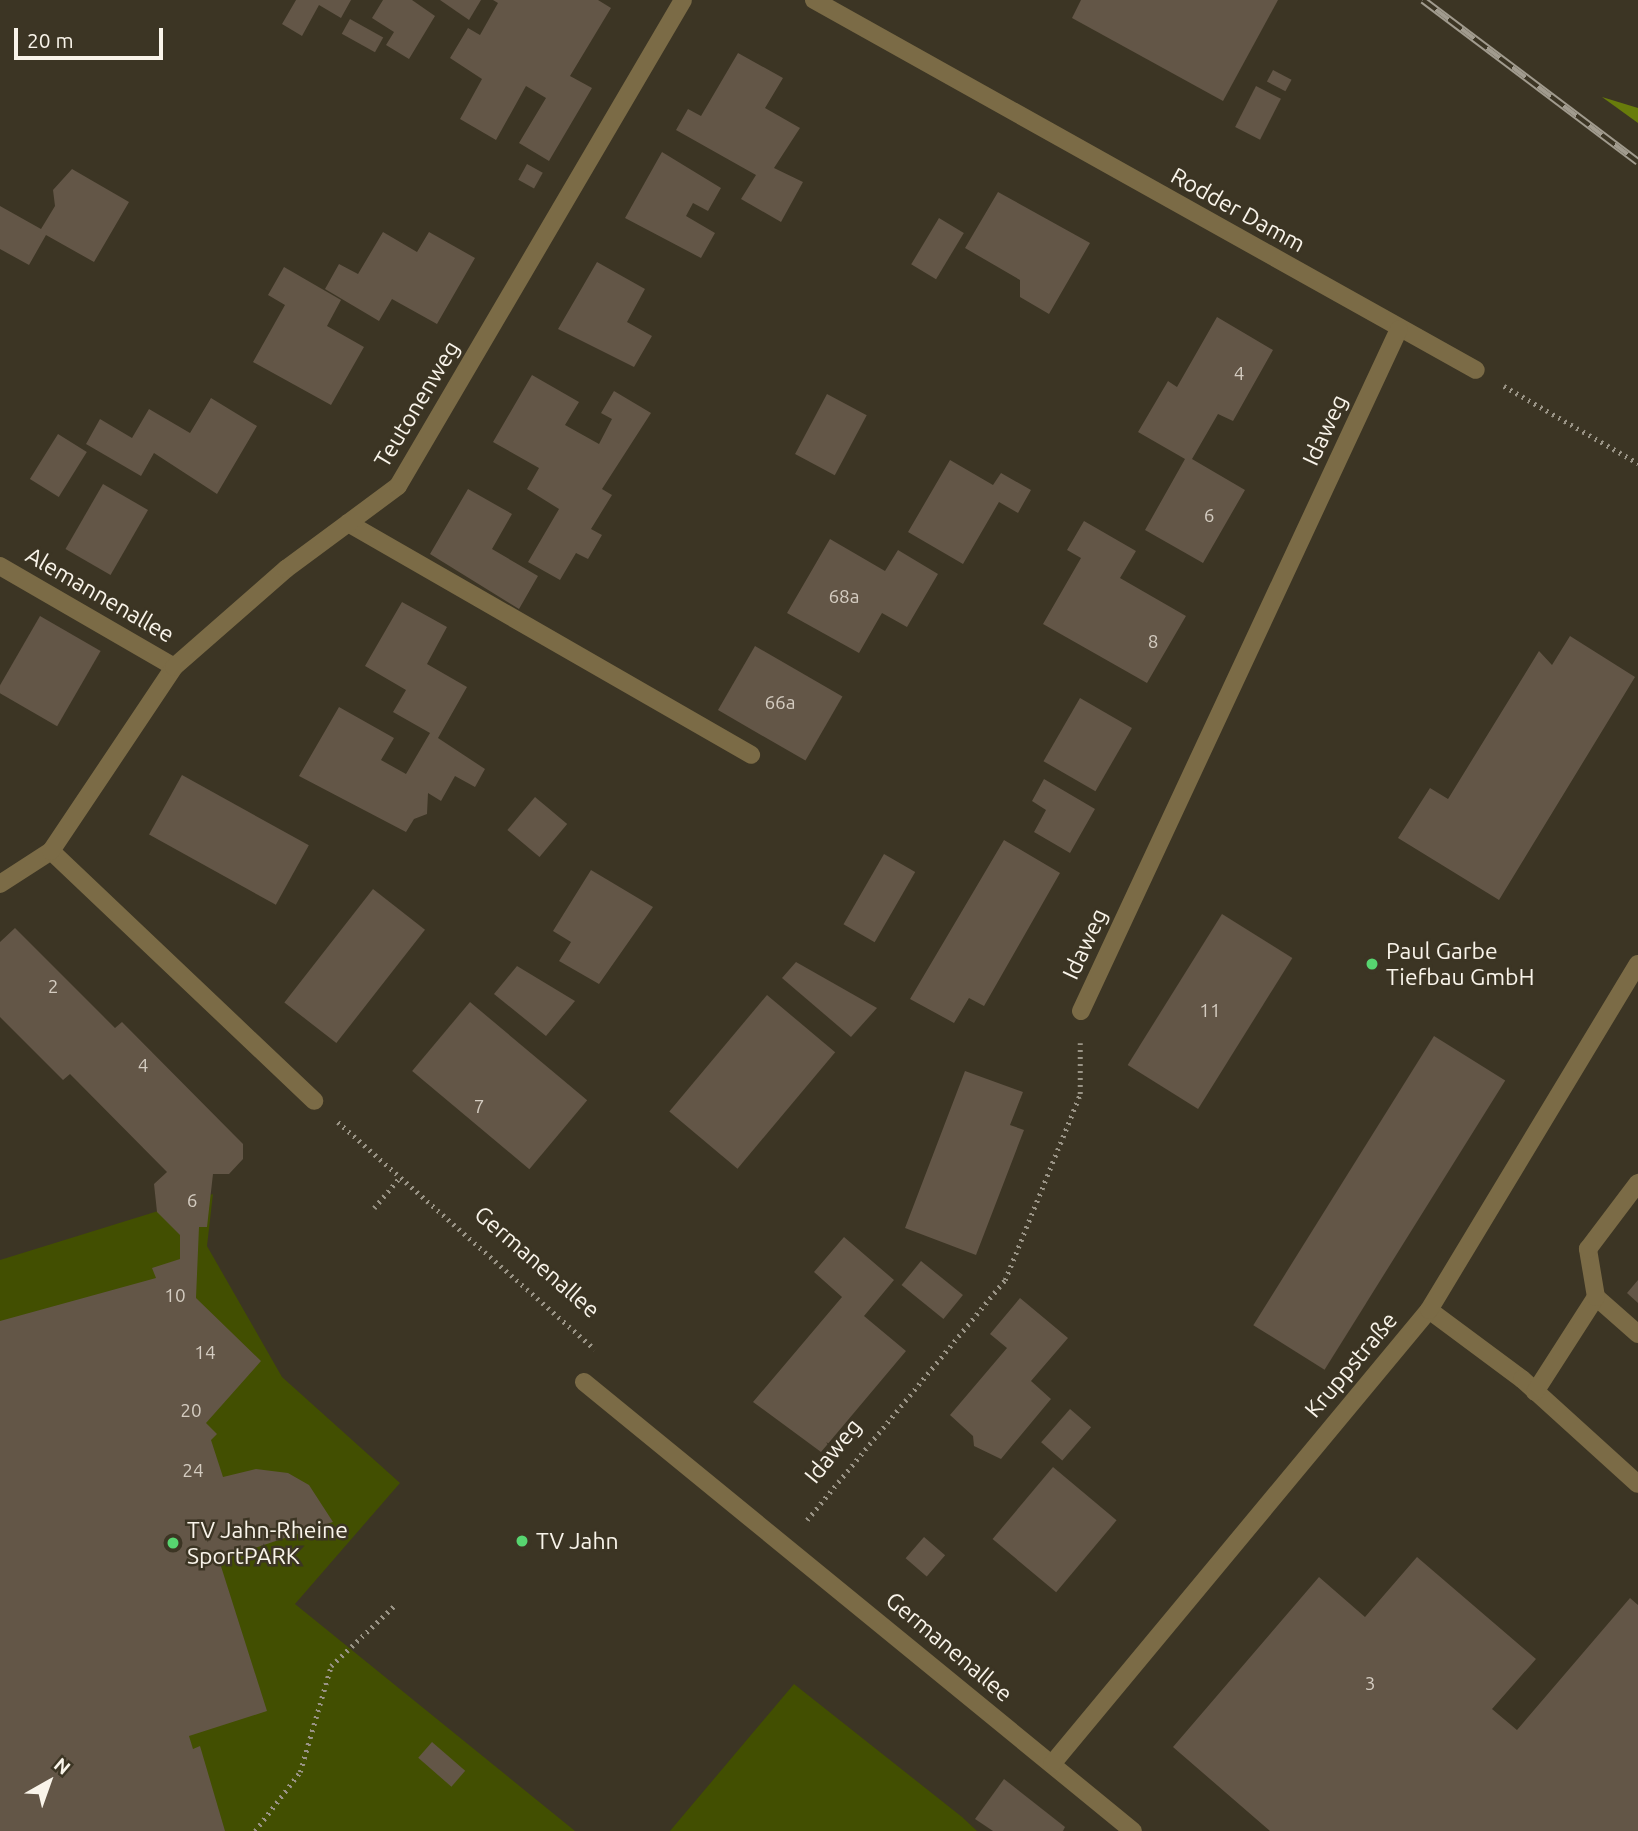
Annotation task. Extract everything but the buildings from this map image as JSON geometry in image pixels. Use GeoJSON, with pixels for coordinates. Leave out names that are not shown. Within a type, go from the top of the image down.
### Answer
{"type":"FeatureCollection","features":[{"type":"Feature","properties":{"kind":"street","name":"Teutonenweg"},"geometry":{"type":"LineString","coordinates":[[0,884],[51,851],[174,667],[348,523],[398,486],[683,0]]}},
{"type":"Feature","properties":{"kind":"street","name":"Rodder Damm"},"geometry":{"type":"LineString","coordinates":[[814,0],[1476,370]]}},
{"type":"Feature","properties":{"kind":"street","name":"Idaweg"},"geometry":{"type":"LineString","coordinates":[[1081,1011],[1399,329]]}},
{"type":"Feature","properties":{"kind":"street"},"geometry":{"type":"LineString","coordinates":[[348,523],[751,755]]}},
{"type":"Feature","properties":{"kind":"street","name":"Alemannenallee"},"geometry":{"type":"LineString","coordinates":[[0,566],[174,667]]}},
{"type":"Feature","properties":{"kind":"street"},"geometry":{"type":"LineString","coordinates":[[51,851],[314,1101]]}},
{"type":"Feature","properties":{"kind":"street","name":"Kruppstraße"},"geometry":{"type":"LineString","coordinates":[[1052,1763],[1429,1310],[1638,964]]}},
{"type":"Feature","properties":{"kind":"street"},"geometry":{"type":"LineString","coordinates":[[1535,1392],[1595,1297],[1588,1249],[1638,1183]]}},
{"type":"Feature","properties":{"kind":"street"},"geometry":{"type":"LineString","coordinates":[[1595,1297],[1638,1334]]}},
{"type":"Feature","properties":{"kind":"street"},"geometry":{"type":"LineString","coordinates":[[1429,1310],[1535,1392],[1638,1484]]}},
{"type":"Feature","properties":{"kind":"street","name":"Germanenallee"},"geometry":{"type":"LineString","coordinates":[[584,1382],[786,1544],[1133,1831]]}},
{"type":"Feature","properties":{"kind":"path"},"geometry":{"type":"LineString","coordinates":[[1476,370],[1638,463]]}},
{"type":"Feature","properties":{"kind":"path","name":"Idaweg"},"geometry":{"type":"LineString","coordinates":[[786,1544],[1004,1280],[1080,1094],[1081,1011]]}},
{"type":"Feature","properties":{"kind":"path","name":"Germanenallee"},"geometry":{"type":"LineString","coordinates":[[314,1101],[596,1346],[584,1382]]}},
{"type":"Feature","properties":{"kind":"path"},"geometry":{"type":"LineString","coordinates":[[374,1208],[400,1177]]}},
{"type":"Feature","properties":{"kind":"path"},"geometry":{"type":"LineString","coordinates":[[255,1831],[300,1772],[331,1666],[394,1606]]}},
{"type":"Feature","properties":{"kind":"green space"},"geometry":{"type":"Polygon","coordinates":[[[1602,97],[1638,108],[1638,123],[1602,97]]]}},
{"type":"Feature","properties":{"kind":"green space","name":"TV Jahn-Rheine SportPARK"},"geometry":{"type":"Polygon","coordinates":[[[213,1194],[207,1246],[282,1377],[400,1483],[295,1604],[575,1831],[0,1831],[0,1260],[213,1194]]]}},
{"type":"Feature","properties":{"kind":"green space"},"geometry":{"type":"Polygon","coordinates":[[[794,1684],[962,1817],[977,1831],[670,1831],[794,1684]]]}},
{"type":"Feature","properties":{"kind":"railway"},"geometry":{"type":"LineString","coordinates":[[1423,0],[1638,162]]}},
{"type":"Feature","properties":{"kind":"place","name":"Paul Garbe Tiefbau GmbH"},"geometry":{"type":"Point","coordinates":[1372,964]}},
{"type":"Feature","properties":{"kind":"place","name":"TV Jahn"},"geometry":{"type":"Point","coordinates":[522,1541]}},
{"type":"Feature","properties":{"kind":"place","name":"TV Jahn-Rheine SportPARK"},"geometry":{"type":"Point","coordinates":[173,1543]}}]}
